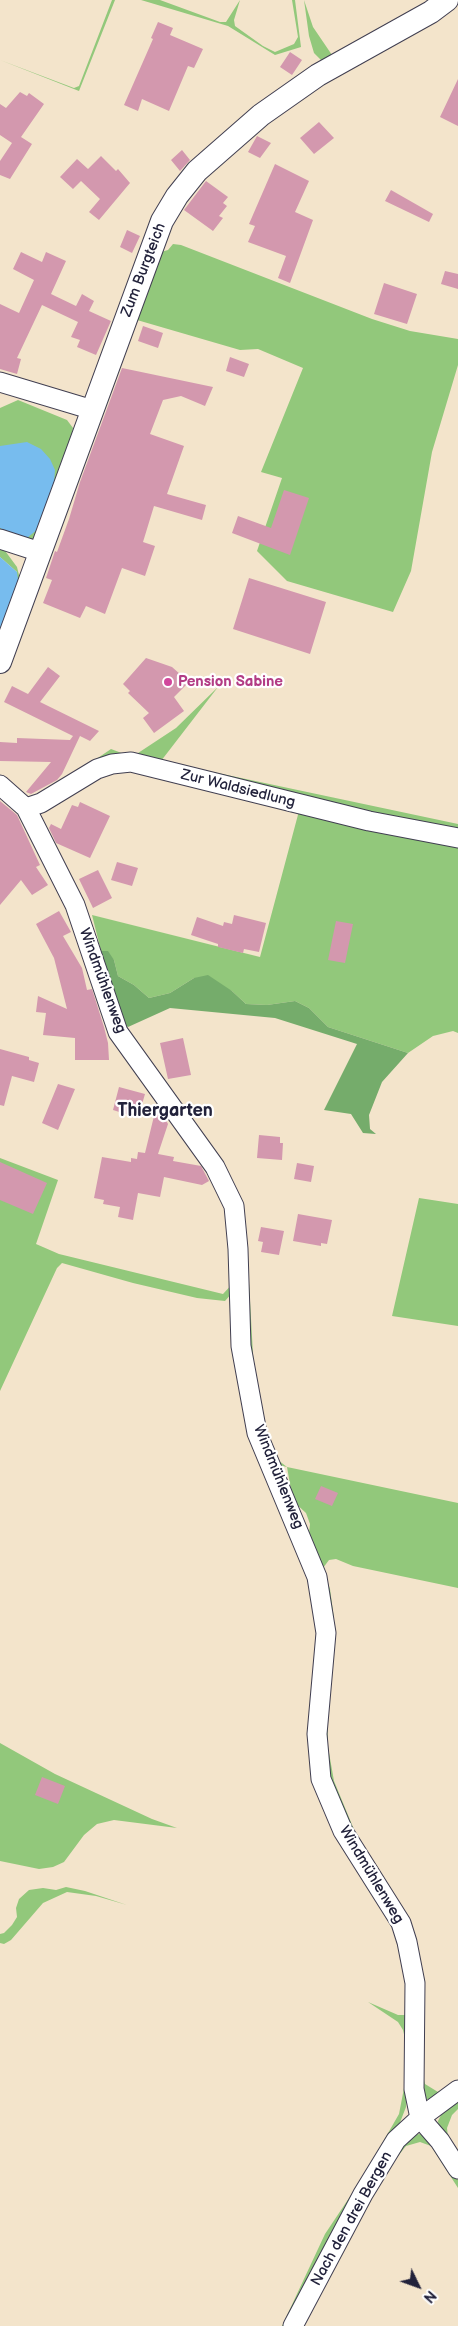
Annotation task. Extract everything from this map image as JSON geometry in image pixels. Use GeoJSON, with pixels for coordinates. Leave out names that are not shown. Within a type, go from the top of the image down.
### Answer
{"type":"FeatureCollection","features":[{"type":"Feature","properties":{"kind":"street","name":"Zum Burgteich"},"geometry":{"type":"LineString","coordinates":[[0,662],[162,221],[197,171],[261,115],[318,75],[431,12],[447,0]]}},
{"type":"Feature","properties":{"kind":"street"},"geometry":{"type":"LineString","coordinates":[[0,382],[93,410]]}},
{"type":"Feature","properties":{"kind":"street"},"geometry":{"type":"LineString","coordinates":[[0,539],[40,552]]}},
{"type":"Feature","properties":{"kind":"street","name":"Zur Waldsiedlung"},"geometry":{"type":"LineString","coordinates":[[26,808],[41,803],[97,770],[112,764],[131,762],[369,821],[458,838]]}},
{"type":"Feature","properties":{"kind":"street","name":"Windmühlenweg"},"geometry":{"type":"LineString","coordinates":[[0,785],[26,808],[74,905],[118,1032],[201,1146],[215,1168],[234,1206],[238,1249],[241,1346],[257,1432],[317,1577],[326,1633],[316,1734],[320,1779],[343,1831],[401,1923],[407,1942],[415,1984],[414,2089],[420,2118]]}},
{"type":"Feature","properties":{"kind":"street","name":"Nach den drei Bergen"},"geometry":{"type":"LineString","coordinates":[[293,2326],[363,2194],[396,2140],[420,2118],[458,2090]]}},
{"type":"Feature","properties":{"kind":"street"},"geometry":{"type":"LineString","coordinates":[[420,2118],[440,2141],[458,2169]]}},
{"type":"Feature","properties":{"kind":"green space"},"geometry":{"type":"Polygon","coordinates":[[[112,0],[115,0],[79,91],[0,60],[74,88],[79,86],[112,0]]]}},
{"type":"Feature","properties":{"kind":"green space"},"geometry":{"type":"Polygon","coordinates":[[[141,0],[160,0],[220,22],[226,22],[240,0],[234,20],[235,26],[263,46],[275,52],[294,44],[298,37],[292,0],[295,0],[301,47],[275,55],[228,26],[141,0]]]}},
{"type":"Feature","properties":{"kind":"green space"},"geometry":{"type":"Polygon","coordinates":[[[304,0],[313,27],[332,55],[323,62],[314,53],[309,36],[304,0]]]}},
{"type":"Feature","properties":{"kind":"green space"},"geometry":{"type":"Polygon","coordinates":[[[173,244],[181,245],[372,319],[410,331],[458,339],[458,365],[432,452],[411,571],[393,612],[287,581],[257,551],[282,478],[261,472],[303,368],[258,349],[240,350],[137,320],[161,252],[168,250],[173,244]]]}},
{"type":"Feature","properties":{"kind":"green space"},"geometry":{"type":"Polygon","coordinates":[[[18,400],[67,420],[73,428],[71,442],[42,535],[30,541],[0,533],[0,408],[18,400]]]}},
{"type":"Feature","properties":{"kind":"green space"},"geometry":{"type":"Polygon","coordinates":[[[0,544],[17,567],[20,579],[0,647],[17,572],[0,557],[0,544]]]}},
{"type":"Feature","properties":{"kind":"green space"},"geometry":{"type":"Polygon","coordinates":[[[218,687],[161,761],[458,824],[458,832],[129,759],[39,798],[111,749],[132,757],[176,728],[218,687]]]}},
{"type":"Feature","properties":{"kind":"green space"},"geometry":{"type":"Polygon","coordinates":[[[299,811],[458,845],[458,1033],[453,1031],[433,1036],[408,1053],[328,1027],[309,1008],[295,1001],[267,1005],[246,1004],[232,991],[194,978],[170,993],[149,998],[134,985],[118,976],[114,960],[101,951],[92,915],[260,957],[299,811]]]}},
{"type":"Feature","properties":{"kind":"green space"},"geometry":{"type":"Polygon","coordinates":[[[101,951],[108,951],[114,960],[118,976],[134,985],[149,998],[170,993],[194,978],[208,975],[232,991],[246,1004],[267,1005],[295,1001],[309,1008],[328,1027],[408,1053],[382,1082],[369,1115],[370,1129],[376,1134],[363,1133],[351,1114],[324,1110],[357,1044],[275,1018],[170,1008],[128,1027],[120,1022],[101,951]]]}},
{"type":"Feature","properties":{"kind":"green space"},"geometry":{"type":"Polygon","coordinates":[[[0,1158],[58,1180],[36,1244],[59,1254],[223,1294],[234,1282],[233,1292],[225,1301],[197,1298],[133,1283],[62,1263],[57,1268],[0,1391],[0,1158]]]}},
{"type":"Feature","properties":{"kind":"green space"},"geometry":{"type":"Polygon","coordinates":[[[419,1198],[458,1204],[458,1326],[392,1316],[419,1198]]]}},
{"type":"Feature","properties":{"kind":"green space"},"geometry":{"type":"Polygon","coordinates":[[[248,1265],[255,1390],[264,1429],[274,1457],[287,1467],[275,1464],[270,1456],[253,1396],[246,1345],[244,1285],[248,1265]]]}},
{"type":"Feature","properties":{"kind":"green space"},"geometry":{"type":"Polygon","coordinates":[[[287,1467],[458,1503],[458,1588],[353,1566],[336,1559],[329,1560],[323,1568],[330,1589],[334,1619],[327,1713],[328,1747],[334,1781],[360,1844],[404,1910],[417,1945],[425,1982],[422,2070],[425,2084],[438,2092],[458,2082],[458,2086],[437,2100],[422,2097],[419,2086],[423,1996],[407,1927],[391,1895],[349,1829],[326,1762],[322,1732],[323,1703],[329,1652],[329,1624],[326,1597],[308,1542],[310,1524],[306,1513],[293,1501],[287,1467]]]}},
{"type":"Feature","properties":{"kind":"green space"},"geometry":{"type":"Polygon","coordinates":[[[0,1743],[55,1774],[152,1819],[177,1828],[114,1820],[97,1824],[84,1835],[64,1862],[53,1867],[39,1869],[0,1861],[0,1743]]]}},
{"type":"Feature","properties":{"kind":"green space"},"geometry":{"type":"Polygon","coordinates":[[[66,1887],[85,1891],[127,1905],[96,1896],[67,1892],[43,1903],[11,1940],[4,1944],[0,1943],[0,1934],[4,1933],[12,1925],[17,1917],[16,1908],[19,1899],[29,1890],[43,1888],[56,1890],[66,1887]]]}},
{"type":"Feature","properties":{"kind":"green space"},"geometry":{"type":"Polygon","coordinates":[[[368,2002],[398,2015],[406,2015],[409,2020],[411,2031],[406,2107],[399,2125],[344,2215],[286,2326],[282,2326],[325,2234],[361,2180],[399,2114],[405,2083],[406,2043],[403,2030],[398,2022],[368,2002]]]}},
{"type":"Feature","properties":{"kind":"green space"},"geometry":{"type":"Polygon","coordinates":[[[458,2100],[458,2109],[452,2115],[447,2128],[448,2137],[439,2129],[438,2121],[442,2113],[458,2100]]]}},
{"type":"Feature","properties":{"kind":"green space"},"geometry":{"type":"Polygon","coordinates":[[[420,2134],[428,2137],[442,2153],[458,2180],[458,2188],[431,2146],[420,2142],[406,2146],[390,2166],[390,2158],[411,2135],[420,2134]]]}},
{"type":"Feature","properties":{"kind":"water"},"geometry":{"type":"Polygon","coordinates":[[[27,442],[41,449],[50,459],[55,470],[54,483],[38,529],[27,538],[14,535],[0,528],[0,446],[27,442]]]}},
{"type":"Feature","properties":{"kind":"water"},"geometry":{"type":"Polygon","coordinates":[[[0,557],[17,572],[19,587],[0,647],[0,557]]]}},
{"type":"Feature","properties":{"kind":"building"},"geometry":{"type":"Polygon","coordinates":[[[158,22],[173,28],[170,35],[203,49],[194,68],[188,66],[169,111],[142,99],[138,111],[124,105],[153,39],[151,38],[158,22]]]}},
{"type":"Feature","properties":{"kind":"building"},"geometry":{"type":"Polygon","coordinates":[[[290,52],[302,60],[292,75],[280,67],[290,52]]]}},
{"type":"Feature","properties":{"kind":"building"},"geometry":{"type":"Polygon","coordinates":[[[458,79],[458,126],[440,117],[458,79]]]}},
{"type":"Feature","properties":{"kind":"building"},"geometry":{"type":"Polygon","coordinates":[[[20,92],[27,96],[29,93],[44,104],[21,137],[32,144],[10,179],[0,175],[0,161],[12,143],[0,135],[0,104],[6,108],[20,92]]]}},
{"type":"Feature","properties":{"kind":"building"},"geometry":{"type":"Polygon","coordinates":[[[319,122],[334,138],[314,154],[300,138],[319,122]]]}},
{"type":"Feature","properties":{"kind":"building"},"geometry":{"type":"Polygon","coordinates":[[[257,136],[271,143],[260,158],[248,152],[257,136]]]}},
{"type":"Feature","properties":{"kind":"building"},"geometry":{"type":"Polygon","coordinates":[[[182,150],[190,160],[180,171],[171,160],[182,150]]]}},
{"type":"Feature","properties":{"kind":"building"},"geometry":{"type":"Polygon","coordinates":[[[101,156],[116,171],[118,169],[130,183],[99,220],[89,212],[100,199],[81,181],[73,189],[60,177],[77,159],[88,169],[101,156]]]}},
{"type":"Feature","properties":{"kind":"building"},"geometry":{"type":"Polygon","coordinates":[[[275,164],[309,181],[295,212],[313,220],[290,283],[278,278],[286,256],[248,242],[255,226],[249,224],[275,164]]]}},
{"type":"Feature","properties":{"kind":"building"},"geometry":{"type":"Polygon","coordinates":[[[206,181],[228,197],[223,203],[227,206],[219,216],[223,218],[213,231],[184,210],[206,181]]]}},
{"type":"Feature","properties":{"kind":"building"},"geometry":{"type":"Polygon","coordinates":[[[391,190],[433,214],[429,222],[385,201],[391,190]]]}},
{"type":"Feature","properties":{"kind":"building"},"geometry":{"type":"Polygon","coordinates":[[[127,230],[140,236],[132,253],[120,247],[127,230]]]}},
{"type":"Feature","properties":{"kind":"building"},"geometry":{"type":"Polygon","coordinates":[[[21,252],[42,262],[46,252],[66,261],[51,294],[76,306],[82,294],[94,301],[89,311],[111,321],[96,355],[77,347],[80,340],[71,337],[78,322],[42,305],[17,358],[21,359],[17,374],[0,369],[0,304],[19,313],[34,280],[13,269],[21,252]]]}},
{"type":"Feature","properties":{"kind":"building"},"geometry":{"type":"Polygon","coordinates":[[[445,271],[458,274],[458,289],[441,284],[445,271]]]}},
{"type":"Feature","properties":{"kind":"building"},"geometry":{"type":"Polygon","coordinates":[[[384,283],[417,294],[407,324],[374,314],[384,283]]]}},
{"type":"Feature","properties":{"kind":"building"},"geometry":{"type":"Polygon","coordinates":[[[143,326],[163,333],[158,348],[138,341],[143,326]]]}},
{"type":"Feature","properties":{"kind":"building"},"geometry":{"type":"Polygon","coordinates":[[[230,357],[249,364],[244,377],[226,371],[230,357]]]}},
{"type":"Feature","properties":{"kind":"building"},"geometry":{"type":"Polygon","coordinates":[[[122,368],[213,387],[205,406],[181,396],[163,400],[150,434],[184,446],[167,494],[206,505],[202,520],[154,506],[143,542],[155,546],[145,576],[122,568],[105,614],[86,606],[80,618],[43,603],[52,580],[46,578],[69,519],[80,482],[122,368]]]}},
{"type":"Feature","properties":{"kind":"building"},"geometry":{"type":"Polygon","coordinates":[[[284,490],[309,498],[290,555],[232,533],[238,516],[271,528],[284,490]]]}},
{"type":"Feature","properties":{"kind":"building"},"geometry":{"type":"Polygon","coordinates":[[[249,578],[326,602],[310,654],[233,629],[249,578]]]}},
{"type":"Feature","properties":{"kind":"building"},"geometry":{"type":"Polygon","coordinates":[[[146,658],[172,667],[189,682],[174,697],[184,711],[154,733],[143,718],[149,713],[128,693],[130,691],[123,684],[146,658]]]}},
{"type":"Feature","properties":{"kind":"building"},"geometry":{"type":"Polygon","coordinates":[[[48,667],[60,676],[40,702],[99,731],[90,741],[80,736],[62,774],[57,780],[31,794],[26,792],[51,762],[0,761],[0,742],[17,743],[17,738],[70,740],[73,736],[4,702],[12,686],[28,694],[48,667]]]}},
{"type":"Feature","properties":{"kind":"building"},"geometry":{"type":"Polygon","coordinates":[[[0,801],[17,815],[40,865],[36,867],[48,885],[32,895],[21,880],[0,905],[0,801]]]}},
{"type":"Feature","properties":{"kind":"building"},"geometry":{"type":"Polygon","coordinates":[[[80,802],[110,816],[90,858],[56,843],[49,828],[51,824],[61,829],[72,805],[78,807],[80,802]]]}},
{"type":"Feature","properties":{"kind":"building"},"geometry":{"type":"Polygon","coordinates":[[[117,862],[138,868],[132,886],[111,880],[117,862]]]}},
{"type":"Feature","properties":{"kind":"building"},"geometry":{"type":"Polygon","coordinates":[[[98,870],[112,898],[93,908],[79,879],[98,870]]]}},
{"type":"Feature","properties":{"kind":"building"},"geometry":{"type":"Polygon","coordinates":[[[59,911],[71,932],[63,936],[82,968],[87,990],[92,989],[108,1043],[109,1060],[75,1060],[75,1038],[43,1035],[46,1013],[36,1012],[38,996],[67,1009],[54,958],[36,924],[59,911]]]}},
{"type":"Feature","properties":{"kind":"building"},"geometry":{"type":"Polygon","coordinates":[[[234,915],[266,923],[259,952],[244,949],[243,953],[218,947],[218,944],[191,935],[197,917],[223,926],[224,922],[232,924],[234,915]]]}},
{"type":"Feature","properties":{"kind":"building"},"geometry":{"type":"Polygon","coordinates":[[[336,921],[353,924],[345,963],[328,960],[336,921]]]}},
{"type":"Feature","properties":{"kind":"building"},"geometry":{"type":"Polygon","coordinates":[[[183,1038],[191,1075],[168,1079],[160,1043],[183,1038]]]}},
{"type":"Feature","properties":{"kind":"building"},"geometry":{"type":"Polygon","coordinates":[[[0,1049],[29,1057],[29,1060],[39,1063],[34,1082],[12,1076],[4,1106],[0,1105],[0,1049]]]}},
{"type":"Feature","properties":{"kind":"building"},"geometry":{"type":"Polygon","coordinates":[[[58,1084],[75,1089],[58,1130],[42,1123],[58,1084]]]}},
{"type":"Feature","properties":{"kind":"building"},"geometry":{"type":"Polygon","coordinates":[[[119,1087],[145,1094],[138,1118],[113,1110],[119,1087]]]}},
{"type":"Feature","properties":{"kind":"building"},"geometry":{"type":"Polygon","coordinates":[[[155,1112],[163,1114],[168,1124],[158,1154],[174,1157],[173,1161],[201,1166],[209,1181],[202,1185],[164,1177],[160,1197],[138,1193],[133,1220],[118,1217],[120,1207],[103,1204],[104,1200],[94,1198],[102,1157],[131,1162],[131,1158],[137,1159],[138,1152],[145,1153],[155,1112]]]}},
{"type":"Feature","properties":{"kind":"building"},"geometry":{"type":"Polygon","coordinates":[[[259,1135],[280,1137],[280,1143],[283,1143],[282,1160],[257,1158],[259,1135]]]}},
{"type":"Feature","properties":{"kind":"building"},"geometry":{"type":"Polygon","coordinates":[[[0,1162],[47,1183],[33,1214],[0,1200],[0,1162]]]}},
{"type":"Feature","properties":{"kind":"building"},"geometry":{"type":"Polygon","coordinates":[[[297,1163],[314,1166],[311,1182],[294,1179],[297,1163]]]}},
{"type":"Feature","properties":{"kind":"building"},"geometry":{"type":"Polygon","coordinates":[[[298,1214],[332,1220],[327,1244],[321,1243],[321,1246],[293,1241],[298,1214]]]}},
{"type":"Feature","properties":{"kind":"building"},"geometry":{"type":"Polygon","coordinates":[[[261,1227],[284,1231],[279,1255],[261,1252],[263,1242],[258,1241],[261,1227]]]}},
{"type":"Feature","properties":{"kind":"building"},"geometry":{"type":"Polygon","coordinates":[[[321,1486],[338,1493],[332,1506],[315,1499],[321,1486]]]}},
{"type":"Feature","properties":{"kind":"building"},"geometry":{"type":"Polygon","coordinates":[[[42,1777],[65,1786],[58,1804],[35,1795],[42,1777]]]}},
{"type":"Feature","properties":{"kind":"place","name":"Pension Sabine"},"geometry":{"type":"Point","coordinates":[168,682]}},
{"type":"Feature","properties":{"kind":"district","name":"Thiergarten"},"geometry":{"type":"Point","coordinates":[165,1111]}}]}
